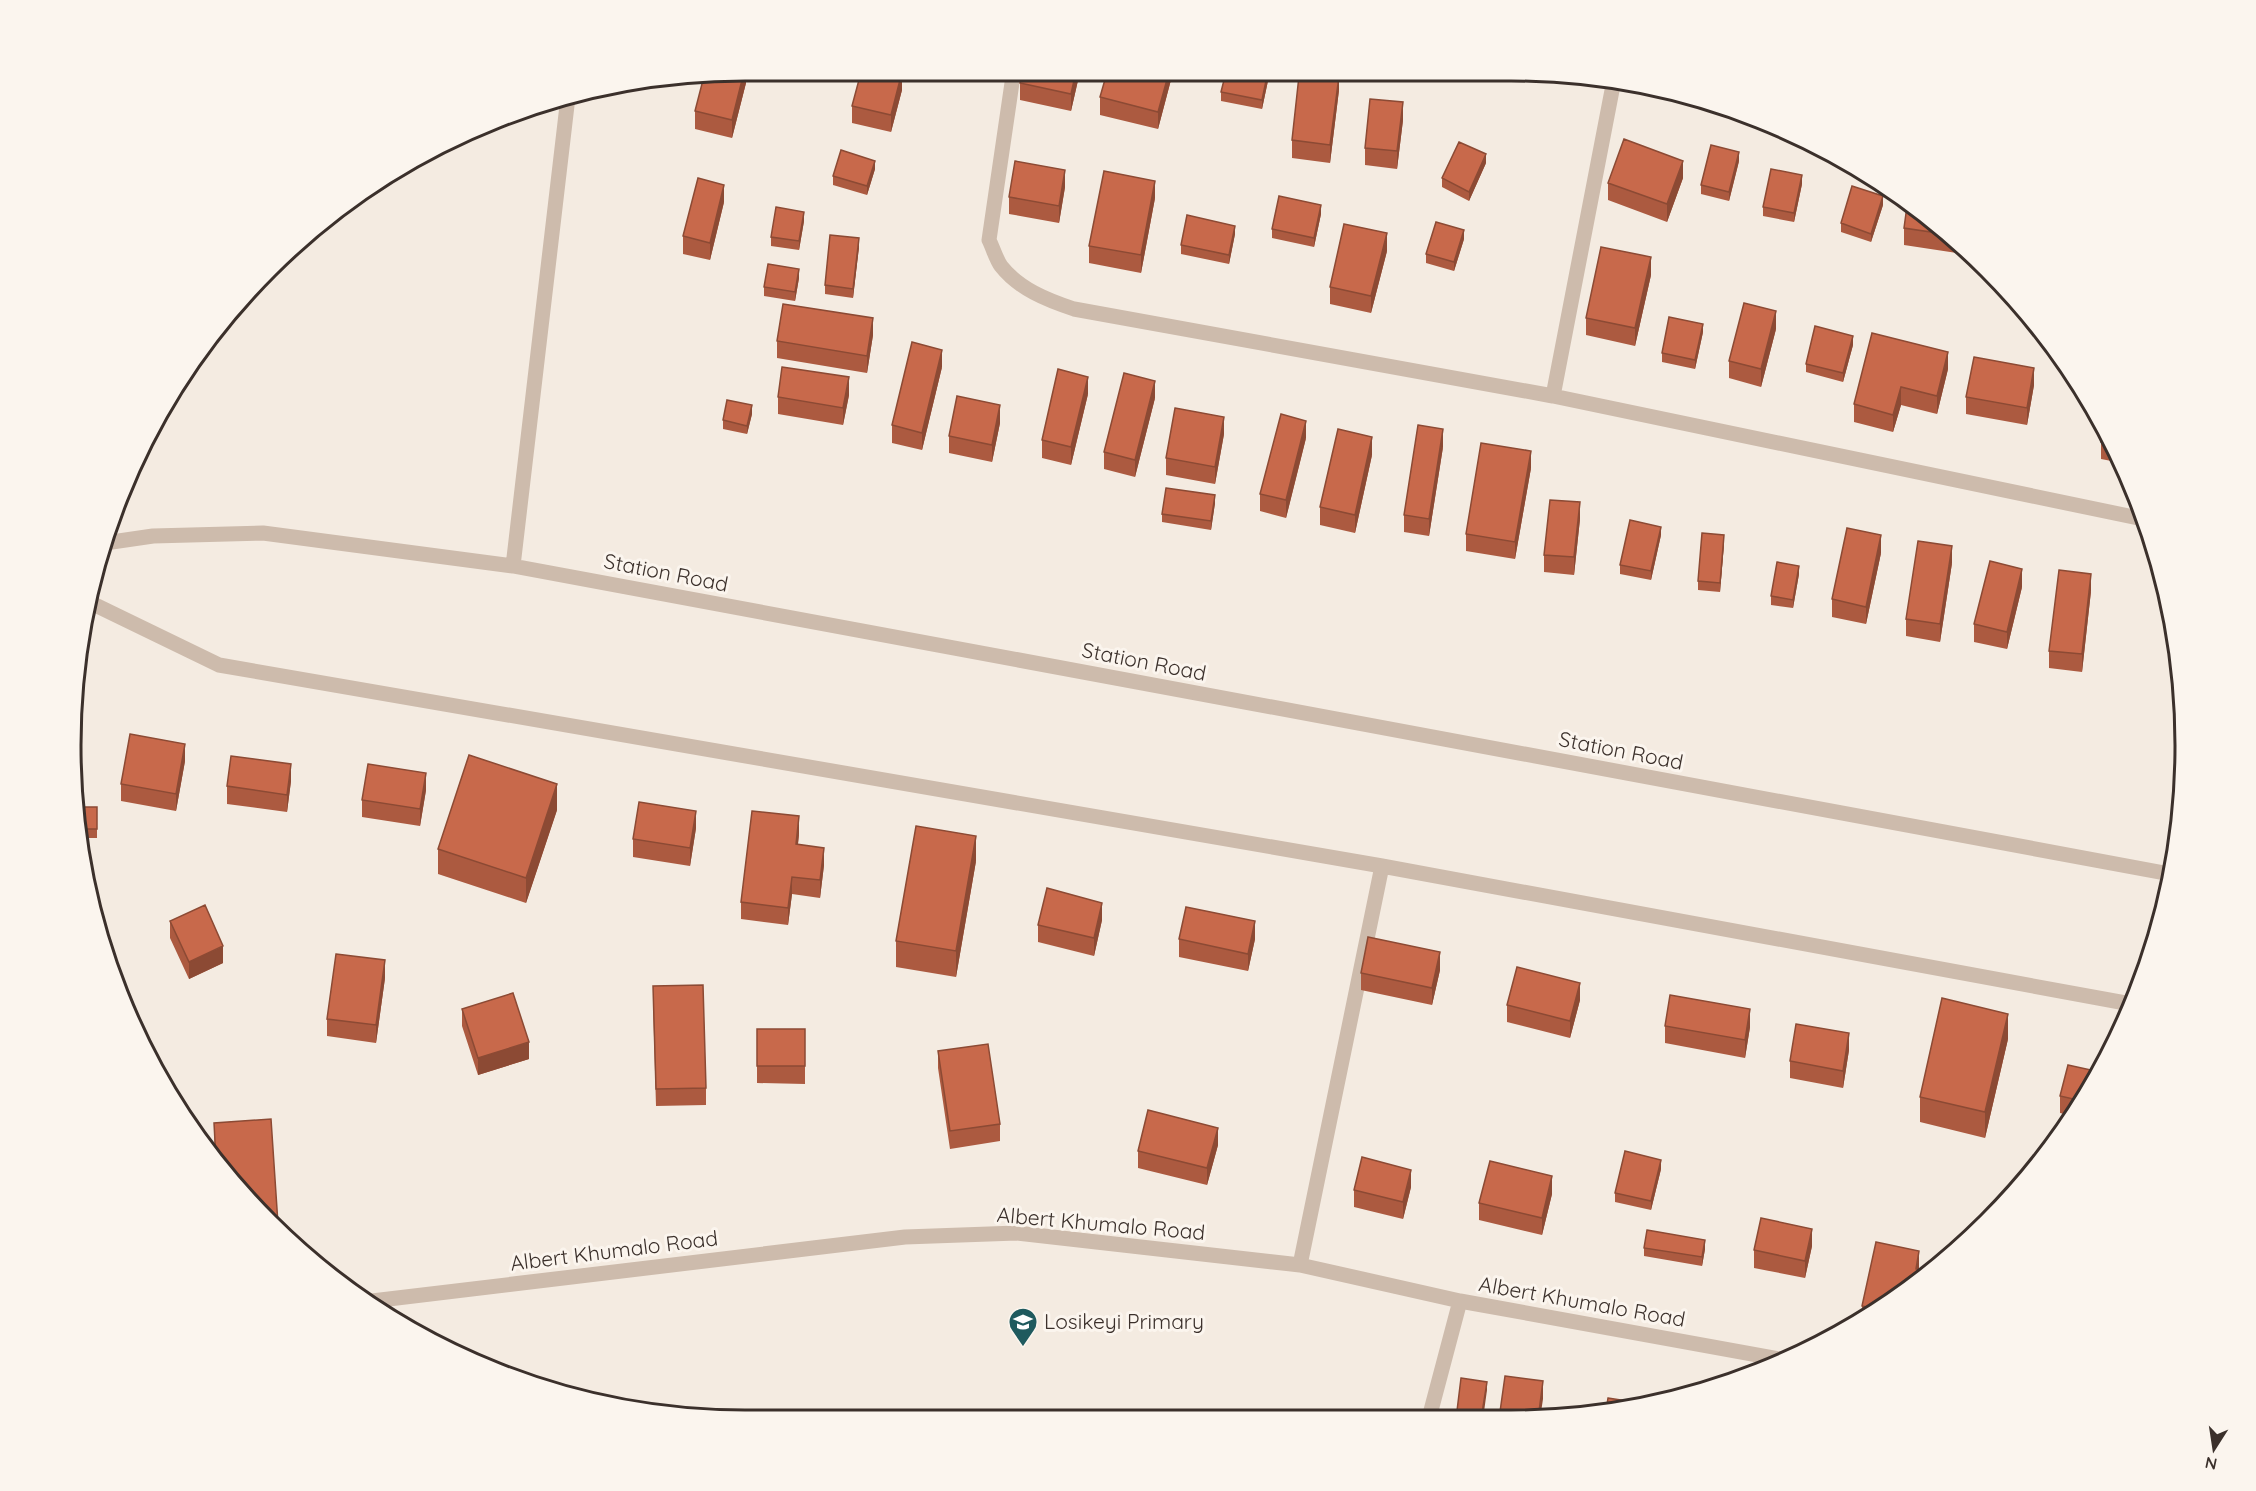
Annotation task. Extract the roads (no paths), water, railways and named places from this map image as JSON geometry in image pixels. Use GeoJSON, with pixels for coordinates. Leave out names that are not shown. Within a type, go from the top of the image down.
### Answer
{"type":"FeatureCollection","features":[{"type":"Feature","properties":{"kind":"street"},"geometry":{"type":"LineString","coordinates":[[1012,81],[989,240],[1000,265],[1017,282],[1045,299],[1074,309],[1553,396],[2134,517]]}},
{"type":"Feature","properties":{"kind":"street"},"geometry":{"type":"LineString","coordinates":[[1553,396],[1612,89]]}},
{"type":"Feature","properties":{"kind":"street"},"geometry":{"type":"LineString","coordinates":[[513,566],[567,106]]}},
{"type":"Feature","properties":{"kind":"street","name":"Station Road"},"geometry":{"type":"LineString","coordinates":[[113,542],[153,536],[263,533],[513,566],[2162,873]]}},
{"type":"Feature","properties":{"kind":"street"},"geometry":{"type":"LineString","coordinates":[[96,606],[219,665],[1382,866],[2123,1002]]}},
{"type":"Feature","properties":{"kind":"street"},"geometry":{"type":"LineString","coordinates":[[1300,1265],[1382,866]]}},
{"type":"Feature","properties":{"kind":"street","name":"Albert Khumalo Road"},"geometry":{"type":"LineString","coordinates":[[379,1300],[905,1237],[1017,1233],[1300,1265],[1460,1301],[1769,1357]]}},
{"type":"Feature","properties":{"kind":"street"},"geometry":{"type":"LineString","coordinates":[[1431,1410],[1460,1301]]}},
{"type":"Feature","properties":{"kind":"place","name":"Losikeyi Primary"},"geometry":{"type":"Point","coordinates":[1023,1348]}}]}
